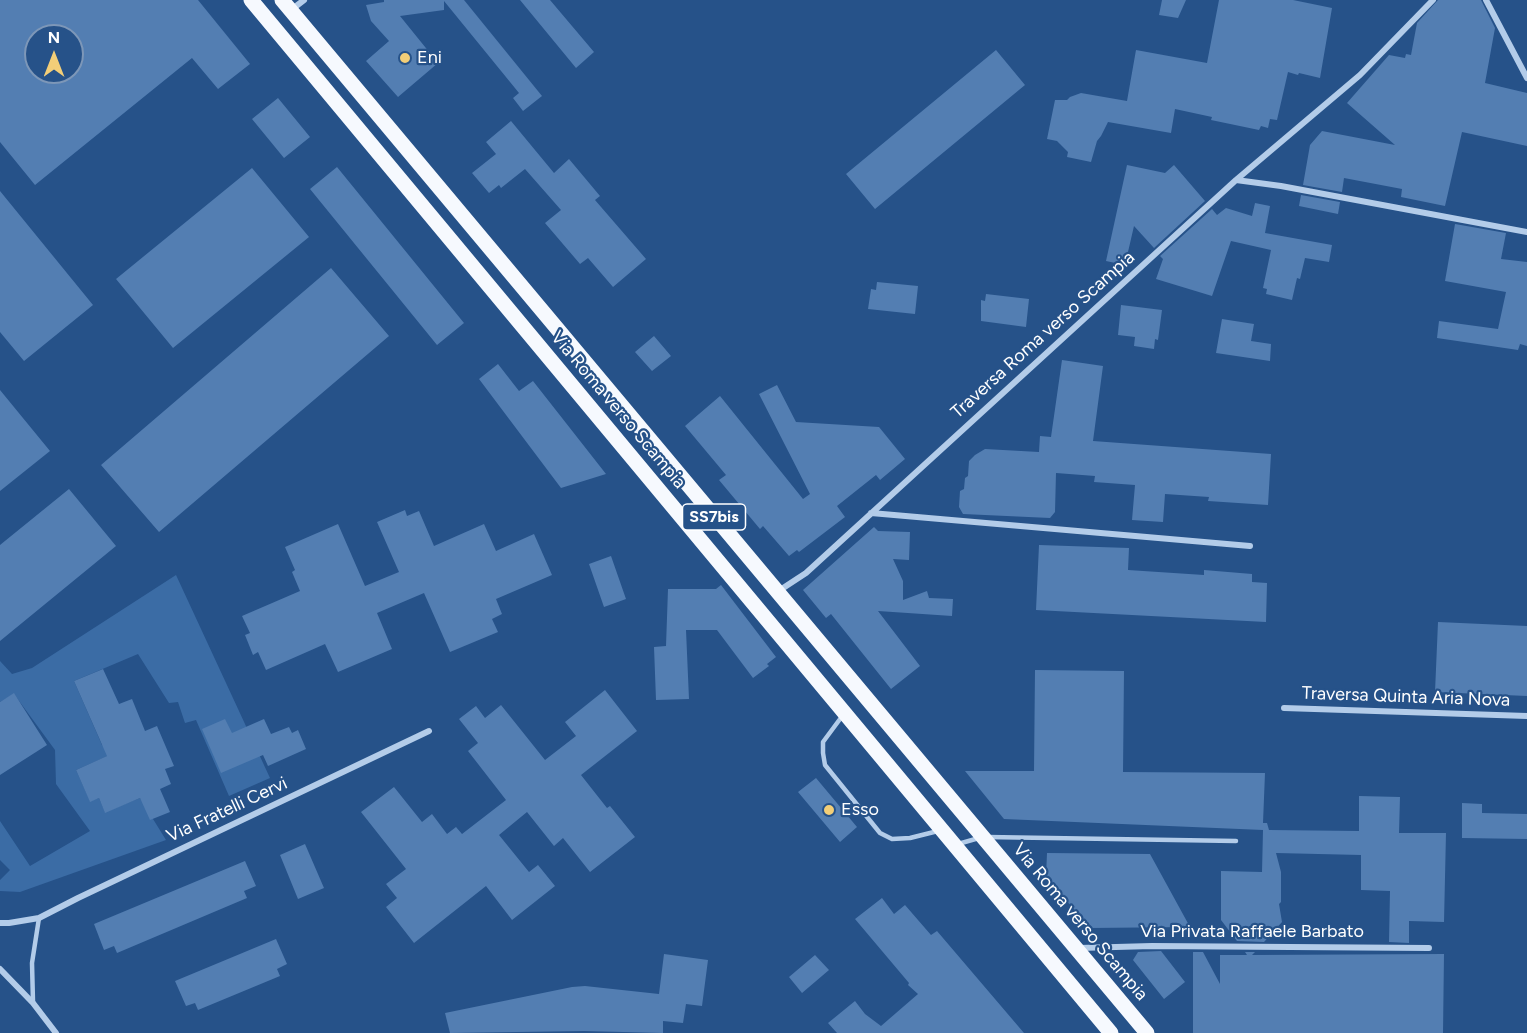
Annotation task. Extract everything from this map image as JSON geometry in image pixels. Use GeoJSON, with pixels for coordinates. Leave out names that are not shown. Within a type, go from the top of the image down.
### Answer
{"type":"FeatureCollection","features":[{"type":"Feature","properties":{"kind":"main road","name":"Via Roma verso Scampia"},"geometry":{"type":"LineString","coordinates":[[251,0],[1111,1033]]}},
{"type":"Feature","properties":{"kind":"main road","name":"Via Roma verso Scampia"},"geometry":{"type":"LineString","coordinates":[[286,5],[1147,1033]]}},
{"type":"Feature","properties":{"kind":"main road"},"geometry":{"type":"LineString","coordinates":[[272,26],[286,5]]}},
{"type":"Feature","properties":{"kind":"street"},"geometry":{"type":"LineString","coordinates":[[286,5],[304,0]]}},
{"type":"Feature","properties":{"kind":"street","name":"Traversa Roma verso Scampia"},"geometry":{"type":"LineString","coordinates":[[777,592],[806,573],[1236,180],[1360,75],[1433,0]]}},
{"type":"Feature","properties":{"kind":"street"},"geometry":{"type":"LineString","coordinates":[[1486,0],[1527,78]]}},
{"type":"Feature","properties":{"kind":"street"},"geometry":{"type":"LineString","coordinates":[[1236,180],[1281,186],[1527,232]]}},
{"type":"Feature","properties":{"kind":"street"},"geometry":{"type":"LineString","coordinates":[[870,513],[1250,546]]}},
{"type":"Feature","properties":{"kind":"street","name":"Traversa Quinta Aria Nova"},"geometry":{"type":"LineString","coordinates":[[1284,708],[1527,716]]}},
{"type":"Feature","properties":{"kind":"street","name":"Via Fratelli Cervi"},"geometry":{"type":"LineString","coordinates":[[0,923],[39,918],[429,731]]}},
{"type":"Feature","properties":{"kind":"street","name":"Via Privata Raffaele Barbato"},"geometry":{"type":"LineString","coordinates":[[1076,948],[1152,946],[1429,948]]}},
{"type":"Feature","properties":{"kind":"street"},"geometry":{"type":"LineString","coordinates":[[0,969],[33,1003],[56,1033]]}},
{"type":"Feature","properties":{"kind":"lane"},"geometry":{"type":"LineString","coordinates":[[845,713],[823,742],[825,765],[880,833],[892,839],[910,838],[942,829]]}},
{"type":"Feature","properties":{"kind":"lane","name":"Via Roma verso Scampia"},"geometry":{"type":"LineString","coordinates":[[955,845],[982,837],[1236,841]]}},
{"type":"Feature","properties":{"kind":"lane"},"geometry":{"type":"LineString","coordinates":[[33,1003],[32,963],[39,918]]}},
{"type":"Feature","properties":{"kind":"shaded area"},"geometry":{"type":"Polygon","coordinates":[[[176,575],[270,778],[229,796],[196,720],[185,723],[178,702],[169,703],[138,654],[74,681],[102,745],[119,751],[76,770],[90,801],[99,798],[105,812],[140,798],[166,840],[20,892],[0,891],[0,880],[10,870],[0,860],[0,821],[30,866],[90,831],[56,784],[55,750],[14,694],[0,702],[0,661],[12,674],[32,668],[176,575]]]}},
{"type":"Feature","properties":{"kind":"building"},"geometry":{"type":"Polygon","coordinates":[[[0,0],[198,0],[250,64],[218,89],[192,58],[35,185],[0,142],[0,0]]]}},
{"type":"Feature","properties":{"kind":"building"},"geometry":{"type":"Polygon","coordinates":[[[384,0],[464,0],[542,96],[523,111],[513,98],[519,93],[444,1],[444,10],[400,16],[438,63],[398,97],[366,61],[389,41],[371,21],[366,5],[384,2],[384,0]]]}},
{"type":"Feature","properties":{"kind":"building"},"geometry":{"type":"Polygon","coordinates":[[[520,0],[550,0],[594,52],[576,68],[520,0]]]}},
{"type":"Feature","properties":{"kind":"building"},"geometry":{"type":"Polygon","coordinates":[[[1162,0],[1186,0],[1178,18],[1159,15],[1162,0]]]}},
{"type":"Feature","properties":{"kind":"building"},"geometry":{"type":"Polygon","coordinates":[[[1219,0],[1293,0],[1332,8],[1320,78],[1288,72],[1277,120],[1270,119],[1268,128],[1261,126],[1259,130],[1211,120],[1212,117],[1175,109],[1171,133],[1108,122],[1097,141],[1091,162],[1067,157],[1068,152],[1057,141],[1047,139],[1055,100],[1067,100],[1081,93],[1127,101],[1136,50],[1207,63],[1219,0]]]}},
{"type":"Feature","properties":{"kind":"building"},"geometry":{"type":"Polygon","coordinates":[[[1438,0],[1481,0],[1495,28],[1485,83],[1527,93],[1527,146],[1462,132],[1445,206],[1401,197],[1402,189],[1344,178],[1342,192],[1303,185],[1310,145],[1322,131],[1395,145],[1347,103],[1389,55],[1405,58],[1406,54],[1411,55],[1417,23],[1438,0]]]}},
{"type":"Feature","properties":{"kind":"building"},"geometry":{"type":"Polygon","coordinates":[[[996,50],[1025,85],[875,209],[846,174],[996,50]]]}},
{"type":"Feature","properties":{"kind":"building"},"geometry":{"type":"Polygon","coordinates":[[[278,98],[310,137],[284,158],[252,119],[278,98]]]}},
{"type":"Feature","properties":{"kind":"building"},"geometry":{"type":"Polygon","coordinates":[[[511,121],[554,173],[569,159],[600,196],[595,200],[646,259],[613,287],[588,258],[580,264],[545,223],[561,210],[525,169],[501,188],[499,185],[489,193],[472,173],[496,154],[486,142],[511,121]]]}},
{"type":"Feature","properties":{"kind":"building"},"geometry":{"type":"Polygon","coordinates":[[[1127,165],[1165,173],[1174,165],[1205,201],[1154,248],[1134,226],[1125,265],[1106,261],[1127,165]]]}},
{"type":"Feature","properties":{"kind":"building"},"geometry":{"type":"Polygon","coordinates":[[[337,167],[464,323],[437,345],[310,189],[337,167]]]}},
{"type":"Feature","properties":{"kind":"building"},"geometry":{"type":"Polygon","coordinates":[[[252,168],[309,237],[173,348],[116,279],[252,168]]]}},
{"type":"Feature","properties":{"kind":"building"},"geometry":{"type":"Polygon","coordinates":[[[0,191],[93,305],[24,361],[0,332],[0,191]]]}},
{"type":"Feature","properties":{"kind":"building"},"geometry":{"type":"Polygon","coordinates":[[[1301,195],[1340,202],[1338,214],[1299,206],[1301,195]]]}},
{"type":"Feature","properties":{"kind":"building"},"geometry":{"type":"Polygon","coordinates":[[[1255,203],[1270,206],[1265,233],[1332,245],[1329,262],[1305,258],[1292,300],[1266,294],[1267,289],[1263,288],[1271,250],[1231,241],[1212,296],[1156,279],[1163,259],[1160,256],[1212,209],[1217,215],[1226,208],[1252,216],[1255,203]]]}},
{"type":"Feature","properties":{"kind":"building"},"geometry":{"type":"Polygon","coordinates":[[[1455,224],[1506,233],[1501,259],[1527,262],[1527,346],[1520,344],[1518,350],[1437,338],[1439,321],[1498,329],[1506,292],[1445,281],[1455,224]]]}},
{"type":"Feature","properties":{"kind":"building"},"geometry":{"type":"Polygon","coordinates":[[[331,268],[389,336],[159,532],[101,465],[331,268]]]}},
{"type":"Feature","properties":{"kind":"building"},"geometry":{"type":"Polygon","coordinates":[[[877,282],[918,286],[915,314],[868,309],[871,289],[876,290],[877,282]]]}},
{"type":"Feature","properties":{"kind":"building"},"geometry":{"type":"Polygon","coordinates":[[[986,294],[1029,299],[1026,327],[981,321],[981,300],[985,301],[986,294]]]}},
{"type":"Feature","properties":{"kind":"building"},"geometry":{"type":"Polygon","coordinates":[[[1121,305],[1162,310],[1158,340],[1155,339],[1154,349],[1134,346],[1135,337],[1118,335],[1121,305]]]}},
{"type":"Feature","properties":{"kind":"building"},"geometry":{"type":"Polygon","coordinates":[[[1222,319],[1254,324],[1251,341],[1271,344],[1270,361],[1216,353],[1222,319]]]}},
{"type":"Feature","properties":{"kind":"building"},"geometry":{"type":"Polygon","coordinates":[[[654,336],[671,356],[652,371],[635,352],[654,336]]]}},
{"type":"Feature","properties":{"kind":"building"},"geometry":{"type":"Polygon","coordinates":[[[1062,360],[1103,366],[1093,441],[1271,454],[1268,505],[1208,501],[1209,497],[1165,494],[1163,522],[1132,520],[1135,485],[1094,482],[1095,476],[1056,473],[1055,512],[1050,518],[963,514],[959,507],[960,491],[964,489],[965,478],[968,476],[969,461],[975,455],[985,449],[1039,452],[1040,436],[1051,437],[1062,360]]]}},
{"type":"Feature","properties":{"kind":"building"},"geometry":{"type":"Polygon","coordinates":[[[498,364],[519,391],[533,381],[606,474],[561,488],[479,379],[498,364]]]}},
{"type":"Feature","properties":{"kind":"building"},"geometry":{"type":"Polygon","coordinates":[[[777,385],[796,422],[879,427],[905,459],[880,480],[876,475],[837,506],[845,517],[799,552],[797,550],[789,556],[763,526],[760,529],[719,480],[726,475],[685,426],[720,396],[803,499],[810,494],[759,394],[777,385]]]}},
{"type":"Feature","properties":{"kind":"building"},"geometry":{"type":"Polygon","coordinates":[[[0,390],[50,451],[0,491],[0,390]]]}},
{"type":"Feature","properties":{"kind":"building"},"geometry":{"type":"Polygon","coordinates":[[[69,489],[116,546],[0,641],[0,545],[69,489]]]}},
{"type":"Feature","properties":{"kind":"building"},"geometry":{"type":"Polygon","coordinates":[[[405,510],[407,516],[419,511],[434,546],[484,524],[496,551],[534,534],[552,575],[496,599],[502,614],[492,619],[498,632],[450,652],[424,593],[377,613],[392,649],[338,672],[325,644],[266,670],[258,652],[253,655],[245,635],[250,633],[242,616],[300,591],[292,572],[295,570],[285,547],[338,524],[365,586],[399,572],[377,522],[405,510]]]}},
{"type":"Feature","properties":{"kind":"building"},"geometry":{"type":"Polygon","coordinates":[[[874,527],[878,531],[910,532],[909,560],[893,559],[903,581],[903,600],[927,591],[929,598],[953,599],[952,616],[878,611],[920,666],[891,689],[831,614],[826,618],[803,590],[874,527]]]}},
{"type":"Feature","properties":{"kind":"building"},"geometry":{"type":"Polygon","coordinates":[[[1039,545],[1129,548],[1128,570],[1204,575],[1204,570],[1252,574],[1252,582],[1267,583],[1266,622],[1036,610],[1039,545]]]}},
{"type":"Feature","properties":{"kind":"building"},"geometry":{"type":"Polygon","coordinates":[[[611,556],[626,599],[604,607],[589,564],[611,556]]]}},
{"type":"Feature","properties":{"kind":"building"},"geometry":{"type":"Polygon","coordinates":[[[721,585],[776,657],[767,664],[769,666],[753,678],[717,630],[686,630],[689,699],[656,700],[654,647],[666,646],[668,589],[716,589],[721,585]]]}},
{"type":"Feature","properties":{"kind":"building"},"geometry":{"type":"Polygon","coordinates":[[[1438,622],[1527,626],[1527,696],[1435,692],[1438,622]]]}},
{"type":"Feature","properties":{"kind":"building"},"geometry":{"type":"Polygon","coordinates":[[[103,669],[119,704],[132,699],[145,731],[157,726],[174,766],[165,769],[171,784],[160,789],[170,812],[150,820],[140,798],[105,813],[99,798],[90,802],[76,770],[107,756],[74,681],[103,669]]]}},
{"type":"Feature","properties":{"kind":"building"},"geometry":{"type":"Polygon","coordinates":[[[1035,670],[1124,671],[1123,772],[1265,773],[1263,823],[1267,823],[1269,830],[1359,831],[1359,796],[1400,797],[1399,833],[1446,833],[1444,922],[1409,921],[1409,943],[1389,942],[1390,891],[1361,890],[1361,855],[1276,853],[1281,872],[1281,902],[1279,904],[1282,922],[1264,942],[1237,941],[1221,920],[1221,871],[1262,872],[1263,830],[1004,819],[965,771],[1034,771],[1035,670]]]}},
{"type":"Feature","properties":{"kind":"building"},"geometry":{"type":"Polygon","coordinates":[[[605,690],[637,731],[581,775],[607,808],[610,806],[635,837],[590,872],[563,838],[554,846],[527,812],[499,835],[529,872],[538,865],[555,886],[512,920],[486,886],[414,943],[386,907],[397,898],[386,884],[406,869],[361,812],[394,787],[422,822],[432,814],[447,834],[456,827],[462,834],[506,800],[468,751],[478,743],[459,719],[476,706],[485,718],[501,705],[545,760],[576,736],[565,722],[605,690]]]}},
{"type":"Feature","properties":{"kind":"building"},"geometry":{"type":"Polygon","coordinates":[[[14,693],[47,745],[0,775],[0,702],[14,693]]]}},
{"type":"Feature","properties":{"kind":"building"},"geometry":{"type":"Polygon","coordinates":[[[225,719],[232,733],[264,719],[271,734],[289,727],[292,733],[298,730],[306,749],[268,766],[263,755],[221,773],[202,729],[225,719]]]}},
{"type":"Feature","properties":{"kind":"building"},"geometry":{"type":"Polygon","coordinates":[[[816,778],[857,827],[840,842],[798,792],[816,778]]]}},
{"type":"Feature","properties":{"kind":"building"},"geometry":{"type":"Polygon","coordinates":[[[1462,803],[1482,804],[1482,813],[1527,814],[1527,839],[1462,838],[1462,803]]]}},
{"type":"Feature","properties":{"kind":"building"},"geometry":{"type":"Polygon","coordinates":[[[305,844],[324,888],[298,899],[280,855],[305,844]]]}},
{"type":"Feature","properties":{"kind":"building"},"geometry":{"type":"Polygon","coordinates":[[[1047,853],[1150,854],[1190,927],[1090,928],[1046,877],[1047,853]]]}},
{"type":"Feature","properties":{"kind":"building"},"geometry":{"type":"Polygon","coordinates":[[[245,861],[256,886],[244,891],[247,898],[117,953],[114,946],[104,950],[94,924],[245,861]]]}},
{"type":"Feature","properties":{"kind":"building"},"geometry":{"type":"Polygon","coordinates":[[[882,898],[894,914],[905,905],[931,935],[937,931],[1024,1033],[837,1033],[828,1023],[855,1001],[865,1014],[881,1026],[918,994],[908,985],[909,983],[855,919],[882,898]]]}},
{"type":"Feature","properties":{"kind":"building"},"geometry":{"type":"Polygon","coordinates":[[[276,939],[287,964],[277,969],[280,976],[198,1010],[195,1003],[186,1006],[175,981],[276,939]]]}},
{"type":"Feature","properties":{"kind":"building"},"geometry":{"type":"Polygon","coordinates":[[[1161,951],[1185,982],[1164,999],[1133,960],[1138,952],[1161,951]]]}},
{"type":"Feature","properties":{"kind":"building"},"geometry":{"type":"Polygon","coordinates":[[[1193,952],[1203,952],[1220,984],[1220,955],[1247,955],[1245,952],[1255,952],[1252,955],[1444,954],[1443,1033],[1193,1033],[1193,952]]]}},
{"type":"Feature","properties":{"kind":"building"},"geometry":{"type":"Polygon","coordinates":[[[664,954],[708,960],[702,1006],[686,1004],[683,1023],[663,1021],[663,1033],[584,1031],[450,1033],[445,1013],[572,987],[585,986],[659,994],[664,954]]]}},
{"type":"Feature","properties":{"kind":"building"},"geometry":{"type":"Polygon","coordinates":[[[815,955],[829,970],[802,993],[789,977],[815,955]]]}},
{"type":"Feature","properties":{"kind":"place","name":"Eni"},"geometry":{"type":"Point","coordinates":[405,58]}},
{"type":"Feature","properties":{"kind":"place","name":"Esso"},"geometry":{"type":"Point","coordinates":[829,810]}}]}
